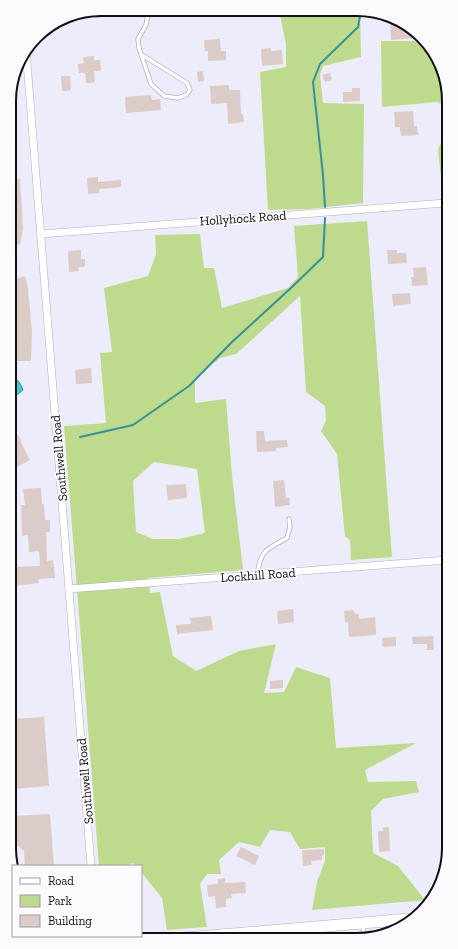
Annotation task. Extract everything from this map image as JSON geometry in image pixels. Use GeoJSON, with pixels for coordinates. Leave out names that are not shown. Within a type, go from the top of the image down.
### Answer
{"type":"FeatureCollection","features":[{"type":"Feature","properties":{"kind":"main road"},"geometry":{"type":"LineString","coordinates":[[250,933],[402,920]]}},
{"type":"Feature","properties":{"kind":"street","name":"Southwell Road"},"geometry":{"type":"LineString","coordinates":[[27,60],[91,865]]}},
{"type":"Feature","properties":{"kind":"street","name":"Hollyhock Road"},"geometry":{"type":"LineString","coordinates":[[41,234],[442,203]]}},
{"type":"Feature","properties":{"kind":"street","name":"Lockhill Road"},"geometry":{"type":"LineString","coordinates":[[69,589],[442,560]]}},
{"type":"Feature","properties":{"kind":"lane"},"geometry":{"type":"LineString","coordinates":[[142,55],[187,83],[190,90],[186,95],[178,98],[164,96],[151,84],[139,48],[138,39],[146,24],[148,16]]}},
{"type":"Feature","properties":{"kind":"lane"},"geometry":{"type":"LineString","coordinates":[[257,575],[259,560],[264,551],[287,538],[290,527],[289,519]]}},
{"type":"Feature","properties":{"kind":"lane"},"geometry":{"type":"LineString","coordinates":[[363,923],[364,932]]}},
{"type":"Feature","properties":{"kind":"green space"},"geometry":{"type":"Polygon","coordinates":[[[280,16],[360,16],[361,57],[323,66],[320,75],[323,103],[364,104],[363,203],[309,209],[268,210],[260,72],[286,67],[286,44],[280,16]]]}},
{"type":"Feature","properties":{"kind":"green space"},"geometry":{"type":"Polygon","coordinates":[[[381,41],[417,41],[428,54],[437,74],[442,96],[442,104],[437,102],[382,107],[381,41]]]}},
{"type":"Feature","properties":{"kind":"green space"},"geometry":{"type":"Polygon","coordinates":[[[442,142],[442,187],[438,149],[442,142]]]}},
{"type":"Feature","properties":{"kind":"green space"},"geometry":{"type":"Polygon","coordinates":[[[367,221],[392,557],[351,560],[350,540],[345,536],[337,454],[321,431],[326,421],[325,406],[306,392],[300,296],[236,354],[220,358],[195,378],[195,403],[226,399],[232,476],[243,570],[148,578],[150,593],[160,592],[173,656],[196,671],[239,651],[276,644],[264,693],[284,692],[296,667],[330,678],[336,748],[416,743],[365,770],[368,782],[416,781],[419,792],[383,799],[371,811],[373,853],[398,866],[425,899],[312,910],[317,882],[325,861],[325,847],[300,849],[290,832],[270,830],[260,847],[239,842],[219,860],[221,874],[207,874],[200,884],[207,927],[167,930],[162,898],[142,873],[142,865],[135,865],[133,863],[128,865],[99,865],[64,426],[106,423],[100,353],[112,352],[104,288],[148,276],[156,254],[155,235],[200,234],[204,268],[214,268],[222,308],[288,288],[298,277],[294,226],[367,221]],[[154,462],[133,481],[136,532],[153,539],[179,539],[205,533],[197,469],[154,462]]]}},
{"type":"Feature","properties":{"kind":"water"},"geometry":{"type":"Polygon","coordinates":[[[16,379],[19,382],[23,390],[16,395],[16,379]]]}},
{"type":"Feature","properties":{"kind":"building"},"geometry":{"type":"Polygon","coordinates":[[[390,24],[404,30],[414,38],[391,40],[390,24]]]}},
{"type":"Feature","properties":{"kind":"building"},"geometry":{"type":"Polygon","coordinates":[[[220,39],[221,51],[226,51],[226,60],[208,61],[208,51],[205,51],[204,40],[220,39]]]}},
{"type":"Feature","properties":{"kind":"building"},"geometry":{"type":"Polygon","coordinates":[[[271,48],[271,51],[282,50],[283,64],[262,66],[261,49],[271,48]]]}},
{"type":"Feature","properties":{"kind":"building"},"geometry":{"type":"Polygon","coordinates":[[[94,56],[94,60],[100,60],[101,71],[94,71],[95,82],[86,83],[85,73],[79,73],[78,64],[84,63],[83,57],[94,56]]]}},
{"type":"Feature","properties":{"kind":"building"},"geometry":{"type":"Polygon","coordinates":[[[203,71],[204,81],[198,82],[197,72],[203,71]]]}},
{"type":"Feature","properties":{"kind":"building"},"geometry":{"type":"Polygon","coordinates":[[[330,73],[332,80],[325,82],[322,75],[330,73]]]}},
{"type":"Feature","properties":{"kind":"building"},"geometry":{"type":"Polygon","coordinates":[[[61,76],[70,76],[71,90],[62,91],[61,76]]]}},
{"type":"Feature","properties":{"kind":"building"},"geometry":{"type":"Polygon","coordinates":[[[229,85],[229,90],[240,90],[241,114],[243,114],[244,122],[228,124],[227,103],[211,104],[210,86],[229,85]]]}},
{"type":"Feature","properties":{"kind":"building"},"geometry":{"type":"Polygon","coordinates":[[[352,88],[360,88],[360,101],[343,102],[343,92],[352,92],[352,88]]]}},
{"type":"Feature","properties":{"kind":"building"},"geometry":{"type":"Polygon","coordinates":[[[151,95],[152,100],[160,99],[161,110],[126,113],[125,97],[151,95]]]}},
{"type":"Feature","properties":{"kind":"building"},"geometry":{"type":"Polygon","coordinates":[[[413,111],[414,126],[417,126],[418,135],[401,136],[400,127],[395,127],[394,112],[413,111]]]}},
{"type":"Feature","properties":{"kind":"building"},"geometry":{"type":"Polygon","coordinates":[[[98,177],[98,182],[121,180],[121,187],[99,189],[99,193],[88,194],[87,178],[98,177]]]}},
{"type":"Feature","properties":{"kind":"building"},"geometry":{"type":"Polygon","coordinates":[[[16,179],[20,179],[23,228],[20,245],[16,244],[16,179]]]}},
{"type":"Feature","properties":{"kind":"building"},"geometry":{"type":"Polygon","coordinates":[[[81,250],[81,259],[85,259],[85,267],[78,267],[79,271],[69,272],[68,251],[81,250]]]}},
{"type":"Feature","properties":{"kind":"building"},"geometry":{"type":"Polygon","coordinates":[[[387,250],[397,250],[397,253],[406,253],[407,263],[388,264],[387,250]]]}},
{"type":"Feature","properties":{"kind":"building"},"geometry":{"type":"Polygon","coordinates":[[[426,267],[428,285],[412,286],[411,277],[414,277],[413,268],[426,267]]]}},
{"type":"Feature","properties":{"kind":"building"},"geometry":{"type":"Polygon","coordinates":[[[25,276],[28,288],[32,332],[31,361],[16,361],[16,279],[25,276]]]}},
{"type":"Feature","properties":{"kind":"building"},"geometry":{"type":"Polygon","coordinates":[[[410,293],[411,304],[393,306],[392,294],[410,293]]]}},
{"type":"Feature","properties":{"kind":"building"},"geometry":{"type":"Polygon","coordinates":[[[91,368],[92,383],[76,384],[75,370],[91,368]]]}},
{"type":"Feature","properties":{"kind":"building"},"geometry":{"type":"Polygon","coordinates":[[[256,431],[264,431],[265,441],[287,440],[288,447],[276,448],[276,451],[257,452],[256,431]]]}},
{"type":"Feature","properties":{"kind":"building"},"geometry":{"type":"Polygon","coordinates":[[[16,435],[22,441],[21,442],[30,460],[16,467],[16,435]]]}},
{"type":"Feature","properties":{"kind":"building"},"geometry":{"type":"Polygon","coordinates":[[[284,480],[286,498],[289,497],[290,505],[275,507],[273,481],[284,480]]]}},
{"type":"Feature","properties":{"kind":"building"},"geometry":{"type":"Polygon","coordinates":[[[186,484],[187,498],[168,500],[166,485],[186,484]]]}},
{"type":"Feature","properties":{"kind":"building"},"geometry":{"type":"Polygon","coordinates":[[[41,488],[45,520],[50,520],[50,532],[46,532],[47,561],[53,560],[55,578],[38,579],[39,583],[16,586],[16,567],[40,566],[39,551],[29,552],[28,535],[22,536],[21,505],[25,505],[23,489],[41,488]]]}},
{"type":"Feature","properties":{"kind":"building"},"geometry":{"type":"Polygon","coordinates":[[[293,609],[294,622],[278,624],[277,611],[293,609]]]}},
{"type":"Feature","properties":{"kind":"building"},"geometry":{"type":"Polygon","coordinates":[[[354,610],[355,614],[359,614],[359,619],[375,617],[376,635],[349,637],[348,622],[345,622],[344,611],[354,610]]]}},
{"type":"Feature","properties":{"kind":"building"},"geometry":{"type":"Polygon","coordinates":[[[211,616],[213,630],[177,634],[176,625],[191,624],[190,618],[211,616]]]}},
{"type":"Feature","properties":{"kind":"building"},"geometry":{"type":"Polygon","coordinates":[[[433,636],[434,650],[427,650],[427,644],[413,644],[412,637],[433,636]]]}},
{"type":"Feature","properties":{"kind":"building"},"geometry":{"type":"Polygon","coordinates":[[[396,637],[396,646],[383,647],[382,638],[396,637]]]}},
{"type":"Feature","properties":{"kind":"building"},"geometry":{"type":"Polygon","coordinates":[[[283,680],[283,688],[270,689],[270,681],[283,680]]]}},
{"type":"Feature","properties":{"kind":"building"},"geometry":{"type":"Polygon","coordinates":[[[44,717],[49,786],[16,789],[16,719],[44,717]]]}},
{"type":"Feature","properties":{"kind":"building"},"geometry":{"type":"Polygon","coordinates":[[[50,814],[54,865],[25,865],[24,851],[16,846],[16,816],[50,814]]]}},
{"type":"Feature","properties":{"kind":"building"},"geometry":{"type":"Polygon","coordinates":[[[383,827],[389,827],[390,851],[379,852],[378,831],[383,831],[383,827]]]}},
{"type":"Feature","properties":{"kind":"building"},"geometry":{"type":"Polygon","coordinates":[[[241,847],[259,856],[255,865],[236,856],[241,847]]]}},
{"type":"Feature","properties":{"kind":"building"},"geometry":{"type":"Polygon","coordinates":[[[324,849],[322,860],[311,861],[312,865],[303,866],[302,850],[324,849]]]}},
{"type":"Feature","properties":{"kind":"building"},"geometry":{"type":"Polygon","coordinates":[[[225,878],[225,883],[245,882],[246,893],[231,894],[232,898],[226,899],[226,907],[216,908],[215,896],[208,897],[207,885],[218,884],[218,879],[225,878]]]}},
{"type":"Feature","properties":{"kind":"waterway"},"geometry":{"type":"LineString","coordinates":[[325,207],[313,82],[320,64],[358,27],[360,16]]}},
{"type":"Feature","properties":{"kind":"waterway"},"geometry":{"type":"LineString","coordinates":[[80,437],[133,425],[189,386],[232,342],[323,257],[325,218]]}}]}
